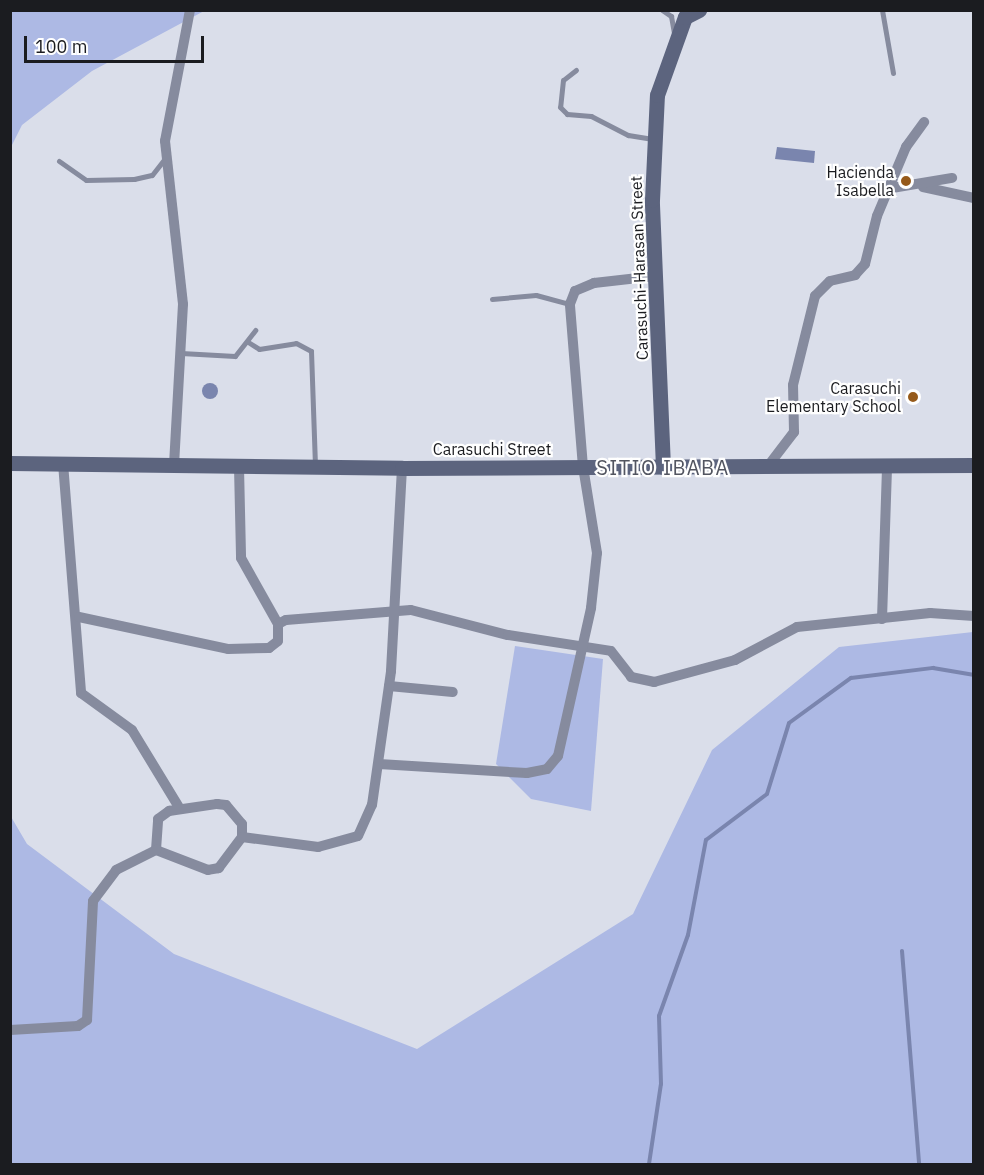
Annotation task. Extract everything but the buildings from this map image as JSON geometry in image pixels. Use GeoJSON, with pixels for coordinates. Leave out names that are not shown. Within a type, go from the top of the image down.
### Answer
{"type":"FeatureCollection","features":[{"type":"Feature","properties":{"kind":"street"},"geometry":{"type":"LineString","coordinates":[[174,465],[183,304],[165,141],[190,10]]}},
{"type":"Feature","properties":{"kind":"street","name":"Carasuchi-Harasan Street"},"geometry":{"type":"LineString","coordinates":[[663,467],[656,276],[657,95],[675,37],[685,17],[699,10]]}},
{"type":"Feature","properties":{"kind":"street"},"geometry":{"type":"LineString","coordinates":[[768,466],[794,432],[793,386],[815,296],[830,281],[855,274],[865,264],[877,216],[892,188],[906,147],[924,122]]}},
{"type":"Feature","properties":{"kind":"street"},"geometry":{"type":"LineString","coordinates":[[892,188],[920,186],[952,178]]}},
{"type":"Feature","properties":{"kind":"street"},"geometry":{"type":"LineString","coordinates":[[920,186],[974,198]]}},
{"type":"Feature","properties":{"kind":"street"},"geometry":{"type":"LineString","coordinates":[[379,764],[527,773],[547,769],[558,756],[584,646],[597,553],[583,467],[570,304],[575,291],[594,283],[656,276]]}},
{"type":"Feature","properties":{"kind":"street","name":"Carasuchi Street"},"geometry":{"type":"LineString","coordinates":[[10,463],[402,468],[974,465]]}},
{"type":"Feature","properties":{"kind":"street"},"geometry":{"type":"LineString","coordinates":[[63,463],[79,617],[81,693],[132,730],[180,809]]}},
{"type":"Feature","properties":{"kind":"street"},"geometry":{"type":"LineString","coordinates":[[882,619],[887,465]]}},
{"type":"Feature","properties":{"kind":"street"},"geometry":{"type":"LineString","coordinates":[[79,617],[228,650],[269,648],[278,641],[278,624],[241,558],[239,467]]}},
{"type":"Feature","properties":{"kind":"street"},"geometry":{"type":"LineString","coordinates":[[242,837],[305,849],[357,836],[372,805],[389,686],[402,468]]}},
{"type":"Feature","properties":{"kind":"street"},"geometry":{"type":"LineString","coordinates":[[278,624],[393,608],[611,651],[631,677],[654,682],[735,660],[797,627],[930,613],[974,616]]}},
{"type":"Feature","properties":{"kind":"street"},"geometry":{"type":"LineString","coordinates":[[389,686],[453,692]]}},
{"type":"Feature","properties":{"kind":"street"},"geometry":{"type":"LineString","coordinates":[[10,1030],[78,1026],[87,1020],[93,901],[117,870],[156,850],[208,870],[219,868],[242,837],[242,824],[226,805],[180,809],[158,819],[156,850]]}},
{"type":"Feature","properties":{"kind":"lane"},"geometry":{"type":"LineString","coordinates":[[662,10],[671,16],[675,37]]}},
{"type":"Feature","properties":{"kind":"lane"},"geometry":{"type":"LineString","coordinates":[[882,10],[892,73]]}},
{"type":"Feature","properties":{"kind":"lane"},"geometry":{"type":"LineString","coordinates":[[576,70],[562,80],[560,107],[567,114],[591,116],[628,135],[655,139]]}},
{"type":"Feature","properties":{"kind":"lane"},"geometry":{"type":"LineString","coordinates":[[59,161],[86,180],[134,179],[152,175],[167,156]]}},
{"type":"Feature","properties":{"kind":"lane"},"geometry":{"type":"LineString","coordinates":[[492,299],[536,295],[570,304]]}},
{"type":"Feature","properties":{"kind":"lane"},"geometry":{"type":"LineString","coordinates":[[181,354],[229,358],[248,342],[255,330]]}},
{"type":"Feature","properties":{"kind":"lane"},"geometry":{"type":"LineString","coordinates":[[248,342],[259,349],[283,343],[311,351],[315,467]]}},
{"type":"Feature","properties":{"kind":"shaded area"},"geometry":{"type":"Polygon","coordinates":[[[11,11],[204,11],[92,71],[22,125],[11,147],[11,11]]]}},
{"type":"Feature","properties":{"kind":"shaded area"},"geometry":{"type":"Polygon","coordinates":[[[777,147],[815,151],[814,163],[775,159],[777,147]]]}},
{"type":"Feature","properties":{"kind":"shaded area"},"geometry":{"type":"Polygon","coordinates":[[[210,383],[218,391],[210,399],[202,391],[210,383]]]}},
{"type":"Feature","properties":{"kind":"shaded area"},"geometry":{"type":"Polygon","coordinates":[[[973,632],[973,1164],[11,1164],[10,815],[27,844],[174,954],[417,1049],[633,914],[712,750],[839,647],[973,632]]]}},
{"type":"Feature","properties":{"kind":"shaded area"},"geometry":{"type":"Polygon","coordinates":[[[515,646],[603,659],[591,811],[531,799],[496,764],[515,646]]]}},
{"type":"Feature","properties":{"kind":"waterway"},"geometry":{"type":"LineString","coordinates":[[649,1164],[661,1084],[659,1016],[688,935],[706,840],[767,794],[789,723],[851,678],[933,668],[974,675]]}},
{"type":"Feature","properties":{"kind":"waterway"},"geometry":{"type":"LineString","coordinates":[[902,951],[919,1164]]}},
{"type":"Feature","properties":{"kind":"place","name":"Hacienda Isabella"},"geometry":{"type":"Point","coordinates":[906,181]}},
{"type":"Feature","properties":{"kind":"place","name":"Carasuchi Elementary School"},"geometry":{"type":"Point","coordinates":[913,397]}},
{"type":"Feature","properties":{"kind":"district","name":"SITIO IBABA"},"geometry":{"type":"Point","coordinates":[663,467]}}]}
